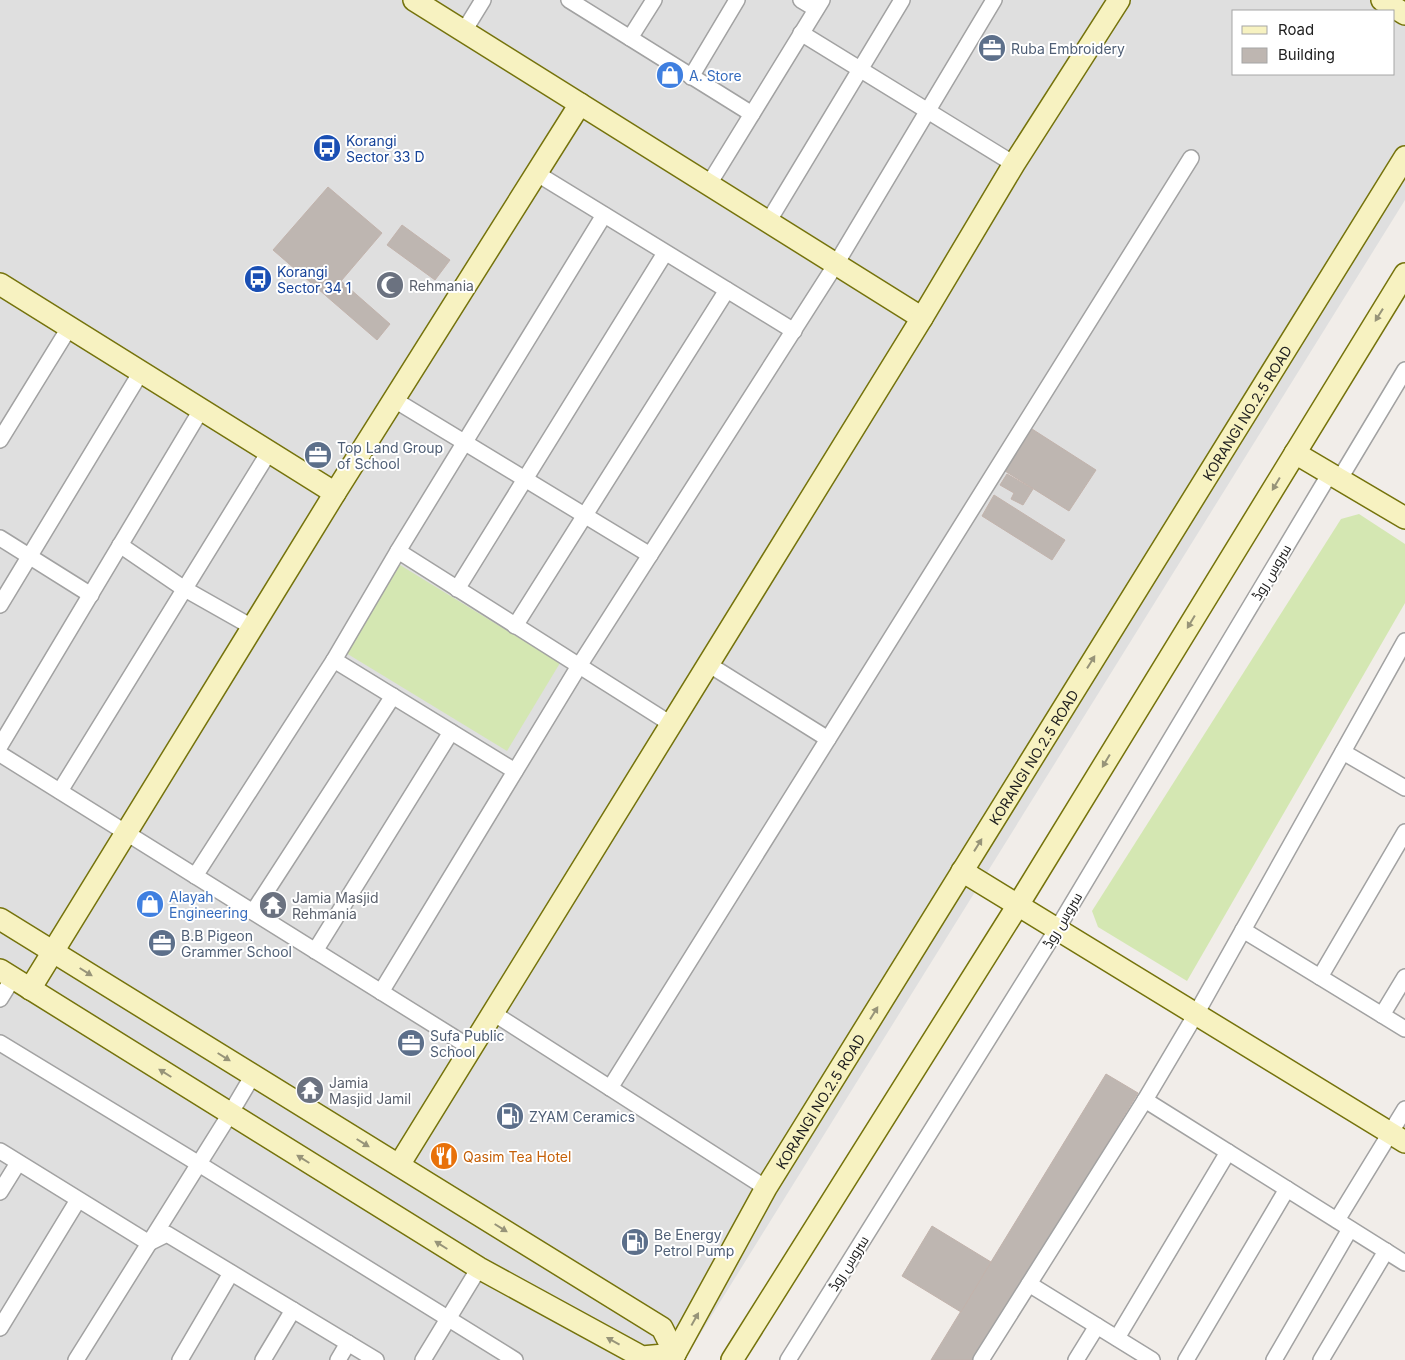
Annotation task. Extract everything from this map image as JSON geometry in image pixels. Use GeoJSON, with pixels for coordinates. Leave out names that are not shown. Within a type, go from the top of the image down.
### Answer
{"type":"FeatureCollection","features":[{"type":"Feature","properties":{"kind":"street"},"geometry":{"type":"LineString","coordinates":[[414,0],[922,318]]}},
{"type":"Feature","properties":{"kind":"street"},"geometry":{"type":"LineString","coordinates":[[464,31],[483,0]]}},
{"type":"Feature","properties":{"kind":"street"},"geometry":{"type":"LineString","coordinates":[[570,0],[752,114]]}},
{"type":"Feature","properties":{"kind":"street"},"geometry":{"type":"LineString","coordinates":[[630,38],[654,0]]}},
{"type":"Feature","properties":{"kind":"street"},"geometry":{"type":"LineString","coordinates":[[691,77],[737,0]]}},
{"type":"Feature","properties":{"kind":"street"},"geometry":{"type":"LineString","coordinates":[[709,184],[819,5],[801,0]]}},
{"type":"Feature","properties":{"kind":"street"},"geometry":{"type":"LineString","coordinates":[[768,222],[902,0]]}},
{"type":"Feature","properties":{"kind":"street"},"geometry":{"type":"LineString","coordinates":[[381,992],[579,666],[836,264],[994,0]]}},
{"type":"Feature","properties":{"kind":"street"},"geometry":{"type":"LineString","coordinates":[[399,1165],[922,318],[1014,164],[1119,0]]}},
{"type":"Feature","properties":{"kind":"street"},"geometry":{"type":"LineString","coordinates":[[1382,0],[1405,14]]}},
{"type":"Feature","properties":{"kind":"street"},"geometry":{"type":"LineString","coordinates":[[801,34],[1014,164]]}},
{"type":"Feature","properties":{"kind":"street"},"geometry":{"type":"LineString","coordinates":[[0,999],[14,979],[53,951],[335,493],[580,104]]}},
{"type":"Feature","properties":{"kind":"street","name":"KORANGI NO.2.5 ROAD"},"geometry":{"type":"LineString","coordinates":[[677,1358],[766,1188],[1405,157]]}},
{"type":"Feature","properties":{"kind":"street"},"geometry":{"type":"LineString","coordinates":[[610,1088],[1191,158]]}},
{"type":"Feature","properties":{"kind":"street"},"geometry":{"type":"LineString","coordinates":[[536,173],[794,331]]}},
{"type":"Feature","properties":{"kind":"street"},"geometry":{"type":"LineString","coordinates":[[195,876],[334,660],[398,551],[604,215]]}},
{"type":"Feature","properties":{"kind":"street"},"geometry":{"type":"LineString","coordinates":[[457,589],[665,253]]}},
{"type":"Feature","properties":{"kind":"street"},"geometry":{"type":"LineString","coordinates":[[732,1360],[1018,905],[1405,274]]}},
{"type":"Feature","properties":{"kind":"street"},"geometry":{"type":"LineString","coordinates":[[0,284],[335,493]]}},
{"type":"Feature","properties":{"kind":"street"},"geometry":{"type":"LineString","coordinates":[[515,626],[727,290]]}},
{"type":"Feature","properties":{"kind":"street"},"geometry":{"type":"LineString","coordinates":[[0,440],[69,328]]}},
{"type":"Feature","properties":{"kind":"street","name":"سروس روڈ"},"geometry":{"type":"LineString","coordinates":[[788,1360],[1057,929],[1334,478],[1400,388],[1405,370]]}},
{"type":"Feature","properties":{"kind":"street"},"geometry":{"type":"LineString","coordinates":[[0,605],[141,372]]}},
{"type":"Feature","properties":{"kind":"street"},"geometry":{"type":"LineString","coordinates":[[393,400],[650,555]]}},
{"type":"Feature","properties":{"kind":"street"},"geometry":{"type":"LineString","coordinates":[[0,746],[201,410]]}},
{"type":"Feature","properties":{"kind":"street"},"geometry":{"type":"LineString","coordinates":[[60,791],[183,588],[269,452]]}},
{"type":"Feature","properties":{"kind":"street"},"geometry":{"type":"LineString","coordinates":[[1295,453],[1334,478],[1405,518]]}},
{"type":"Feature","properties":{"kind":"street"},"geometry":{"type":"LineString","coordinates":[[0,538],[90,595]]}},
{"type":"Feature","properties":{"kind":"street"},"geometry":{"type":"LineString","coordinates":[[120,545],[183,588],[252,627]]}},
{"type":"Feature","properties":{"kind":"street"},"geometry":{"type":"LineString","coordinates":[[398,551],[671,724]]}},
{"type":"Feature","properties":{"kind":"street"},"geometry":{"type":"LineString","coordinates":[[981,1360],[1145,1100],[1196,1014],[1405,641]]}},
{"type":"Feature","properties":{"kind":"street"},"geometry":{"type":"LineString","coordinates":[[334,660],[515,771]]}},
{"type":"Feature","properties":{"kind":"street"},"geometry":{"type":"LineString","coordinates":[[708,664],[828,739]]}},
{"type":"Feature","properties":{"kind":"street"},"geometry":{"type":"LineString","coordinates":[[253,912],[393,696]]}},
{"type":"Feature","properties":{"kind":"street"},"geometry":{"type":"LineString","coordinates":[[315,951],[450,732]]}},
{"type":"Feature","properties":{"kind":"street"},"geometry":{"type":"LineString","coordinates":[[1343,752],[1405,788]]}},
{"type":"Feature","properties":{"kind":"street"},"geometry":{"type":"LineString","coordinates":[[0,754],[471,1048]]}},
{"type":"Feature","properties":{"kind":"street"},"geometry":{"type":"LineString","coordinates":[[1320,977],[1405,832]]}},
{"type":"Feature","properties":{"kind":"street"},"geometry":{"type":"LineString","coordinates":[[962,871],[1398,1137]]}},
{"type":"Feature","properties":{"kind":"street"},"geometry":{"type":"LineString","coordinates":[[0,919],[662,1328],[677,1358],[642,1357],[479,1268],[14,979]]}},
{"type":"Feature","properties":{"kind":"street"},"geometry":{"type":"LineString","coordinates":[[1243,930],[1405,1029]]}},
{"type":"Feature","properties":{"kind":"street"},"geometry":{"type":"LineString","coordinates":[[1382,1015],[1405,977]]}},
{"type":"Feature","properties":{"kind":"street"},"geometry":{"type":"LineString","coordinates":[[493,1013],[766,1188]]}},
{"type":"Feature","properties":{"kind":"street"},"geometry":{"type":"LineString","coordinates":[[0,1043],[515,1360]]}},
{"type":"Feature","properties":{"kind":"street"},"geometry":{"type":"LineString","coordinates":[[76,1360],[253,1075]]}},
{"type":"Feature","properties":{"kind":"street"},"geometry":{"type":"LineString","coordinates":[[1145,1100],[1405,1263]]}},
{"type":"Feature","properties":{"kind":"street"},"geometry":{"type":"LineString","coordinates":[[1337,1220],[1398,1137],[1405,1109]]}},
{"type":"Feature","properties":{"kind":"street"},"geometry":{"type":"LineString","coordinates":[[0,1152],[149,1243]]}},
{"type":"Feature","properties":{"kind":"street"},"geometry":{"type":"LineString","coordinates":[[1118,1338],[1228,1152]]}},
{"type":"Feature","properties":{"kind":"street"},"geometry":{"type":"LineString","coordinates":[[0,1192],[18,1163]]}},
{"type":"Feature","properties":{"kind":"street"},"geometry":{"type":"LineString","coordinates":[[1186,1360],[1287,1189]]}},
{"type":"Feature","properties":{"kind":"street"},"geometry":{"type":"LineString","coordinates":[[0,1328],[78,1200]]}},
{"type":"Feature","properties":{"kind":"street"},"geometry":{"type":"LineString","coordinates":[[1274,1360],[1350,1229]]}},
{"type":"Feature","properties":{"kind":"street"},"geometry":{"type":"LineString","coordinates":[[149,1243],[167,1234],[376,1360]]}},
{"type":"Feature","properties":{"kind":"street"},"geometry":{"type":"LineString","coordinates":[[1321,1360],[1386,1251]]}},
{"type":"Feature","properties":{"kind":"street"},"geometry":{"type":"LineString","coordinates":[[423,1360],[479,1268]]}},
{"type":"Feature","properties":{"kind":"street"},"geometry":{"type":"LineString","coordinates":[[180,1360],[231,1273]]}},
{"type":"Feature","properties":{"kind":"street"},"geometry":{"type":"LineString","coordinates":[[1029,1284],[1152,1360]]}},
{"type":"Feature","properties":{"kind":"street"},"geometry":{"type":"LineString","coordinates":[[263,1360],[293,1310]]}},
{"type":"Feature","properties":{"kind":"street"},"geometry":{"type":"LineString","coordinates":[[1076,1360],[1097,1326]]}},
{"type":"Feature","properties":{"kind":"street"},"geometry":{"type":"LineString","coordinates":[[338,1360],[348,1343]]}},
{"type":"Feature","properties":{"kind":"shaded area"},"geometry":{"type":"Polygon","coordinates":[[[0,0],[1405,0],[1405,200],[684,1360],[0,1360],[0,0]]]}},
{"type":"Feature","properties":{"kind":"green space"},"geometry":{"type":"Polygon","coordinates":[[[1359,514],[1405,544],[1405,603],[1187,981],[1098,927],[1092,911],[1341,519],[1359,514]]]}},
{"type":"Feature","properties":{"kind":"green space"},"geometry":{"type":"Polygon","coordinates":[[[400,565],[560,663],[507,751],[346,653],[400,565]]]}},
{"type":"Feature","properties":{"kind":"building"},"geometry":{"type":"Polygon","coordinates":[[[328,187],[382,233],[341,281],[390,324],[377,340],[273,250],[328,187]]]}},
{"type":"Feature","properties":{"kind":"building"},"geometry":{"type":"Polygon","coordinates":[[[402,225],[450,260],[435,280],[387,245],[402,225]]]}},
{"type":"Feature","properties":{"kind":"building"},"geometry":{"type":"Polygon","coordinates":[[[1032,429],[1096,470],[1069,511],[1005,471],[1032,429]]]}},
{"type":"Feature","properties":{"kind":"building"},"geometry":{"type":"Polygon","coordinates":[[[1007,474],[1033,489],[1023,505],[1011,499],[1014,493],[1000,485],[1007,474]]]}},
{"type":"Feature","properties":{"kind":"building"},"geometry":{"type":"Polygon","coordinates":[[[994,495],[1065,540],[1052,560],[982,516],[994,495]]]}},
{"type":"Feature","properties":{"kind":"building"},"geometry":{"type":"Polygon","coordinates":[[[1106,1074],[1138,1093],[975,1360],[931,1360],[1106,1074]]]}},
{"type":"Feature","properties":{"kind":"building"},"geometry":{"type":"Polygon","coordinates":[[[932,1226],[991,1262],[961,1312],[902,1276],[932,1226]]]}},
{"type":"Feature","properties":{"kind":"place","name":"Ruba Embroidery"},"geometry":{"type":"Point","coordinates":[992,48]}},
{"type":"Feature","properties":{"kind":"place","name":"A. Store"},"geometry":{"type":"Point","coordinates":[670,75]}},
{"type":"Feature","properties":{"kind":"place","name":"Korangi Sector 33 D"},"geometry":{"type":"Point","coordinates":[327,148]}},
{"type":"Feature","properties":{"kind":"place","name":"Korangi Sector 34 1"},"geometry":{"type":"Point","coordinates":[258,279]}},
{"type":"Feature","properties":{"kind":"place","name":"Rehmania"},"geometry":{"type":"Point","coordinates":[390,285]}},
{"type":"Feature","properties":{"kind":"place","name":"Top Land Group of School"},"geometry":{"type":"Point","coordinates":[318,455]}},
{"type":"Feature","properties":{"kind":"place","name":"Alayah Engineering"},"geometry":{"type":"Point","coordinates":[150,904]}},
{"type":"Feature","properties":{"kind":"place","name":"Jamia Masjid Rehmania"},"geometry":{"type":"Point","coordinates":[273,905]}},
{"type":"Feature","properties":{"kind":"place","name":"B.B Pigeon Grammer School"},"geometry":{"type":"Point","coordinates":[162,943]}},
{"type":"Feature","properties":{"kind":"place","name":"Sufa Public School"},"geometry":{"type":"Point","coordinates":[411,1043]}},
{"type":"Feature","properties":{"kind":"place","name":"Jamia Masjid Jamil"},"geometry":{"type":"Point","coordinates":[310,1090]}},
{"type":"Feature","properties":{"kind":"place","name":"ZYAM Ceramics"},"geometry":{"type":"Point","coordinates":[510,1116]}},
{"type":"Feature","properties":{"kind":"place","name":"Qasim Tea Hotel"},"geometry":{"type":"Point","coordinates":[444,1156]}},
{"type":"Feature","properties":{"kind":"place","name":"Be Energy Petrol Pump"},"geometry":{"type":"Point","coordinates":[635,1242]}}]}
